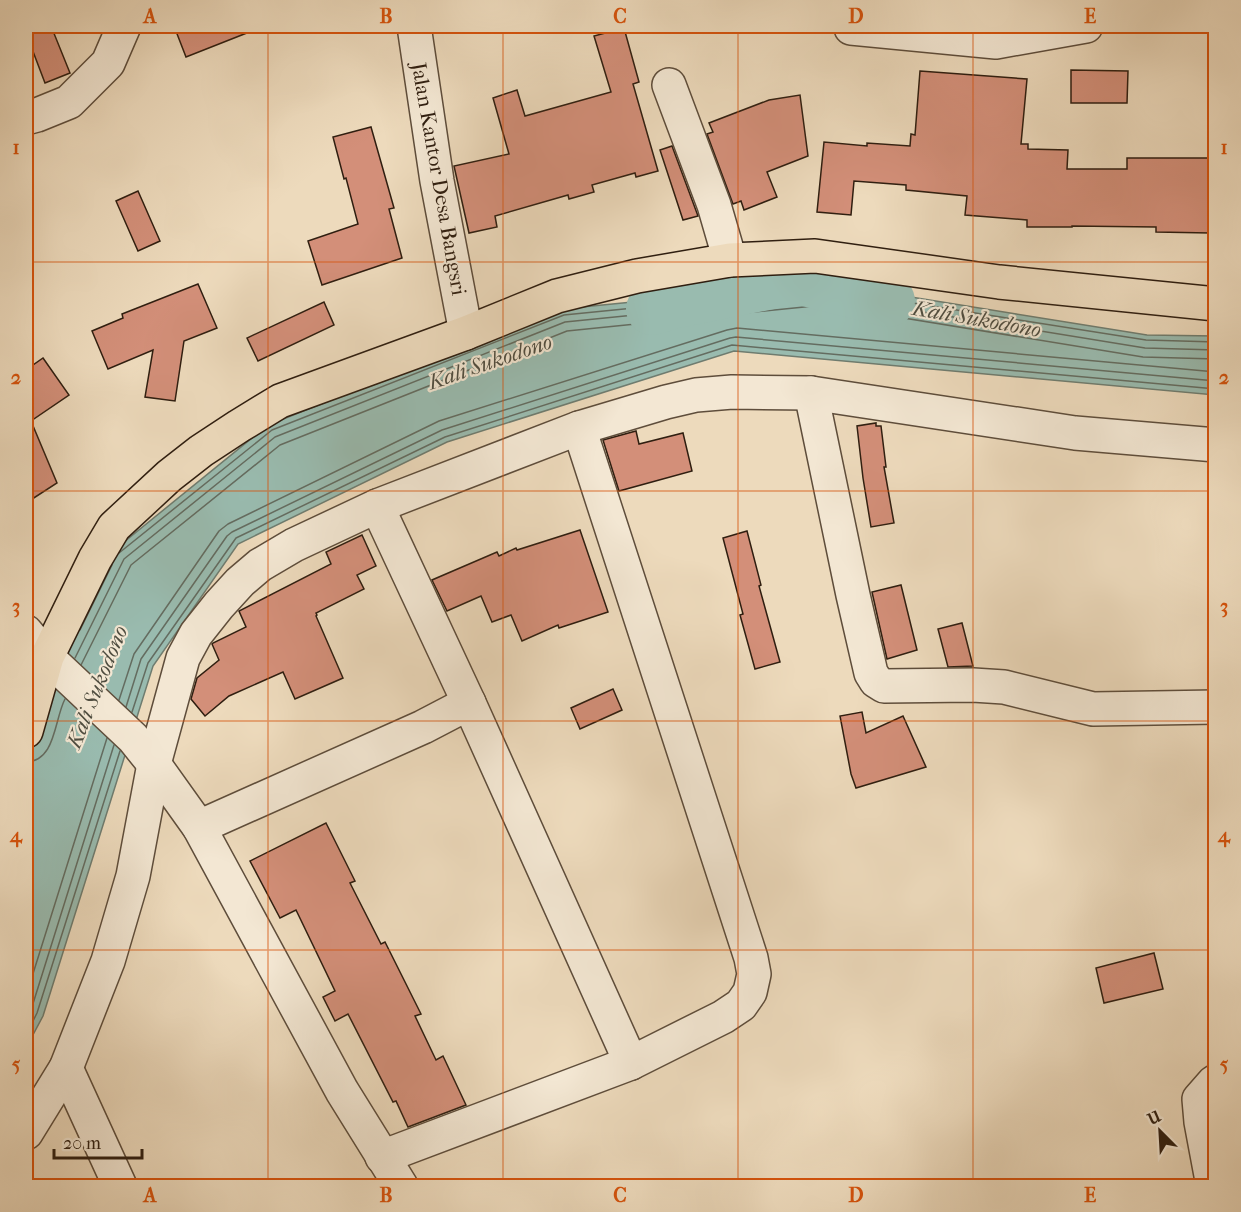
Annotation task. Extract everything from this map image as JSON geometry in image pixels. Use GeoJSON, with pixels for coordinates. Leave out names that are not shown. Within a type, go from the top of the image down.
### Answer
{"type":"FeatureCollection","features":[{"type":"Feature","properties":{"kind":"main road"},"geometry":{"type":"LineString","coordinates":[[26,731],[51,659],[95,559],[114,528],[169,476],[201,451],[280,401],[466,333],[557,296],[637,276],[730,260],[815,256],[999,282],[1215,304]]}},
{"type":"Feature","properties":{"kind":"street"},"geometry":{"type":"LineString","coordinates":[[26,118],[69,102],[108,63],[124,26]]}},
{"type":"Feature","properties":{"kind":"street","name":"Jalan Kantor Desa Bangsri"},"geometry":{"type":"LineString","coordinates":[[414,26],[436,181],[466,333]]}},
{"type":"Feature","properties":{"kind":"street"},"geometry":{"type":"LineString","coordinates":[[851,28],[996,42],[1086,26]]}},
{"type":"Feature","properties":{"kind":"street"},"geometry":{"type":"LineString","coordinates":[[669,85],[714,204],[730,260]]}},
{"type":"Feature","properties":{"kind":"street"},"geometry":{"type":"LineString","coordinates":[[26,1134],[66,1068],[108,961],[133,876],[154,764],[183,658],[196,634],[240,582],[260,565],[294,545],[377,506],[579,428],[696,395],[732,392],[811,393],[1075,433],[1215,445]]}},
{"type":"Feature","properties":{"kind":"street"},"geometry":{"type":"LineString","coordinates":[[811,393],[853,595],[876,681],[884,686],[1004,687],[1093,709],[1215,707]]}},
{"type":"Feature","properties":{"kind":"street"},"geometry":{"type":"LineString","coordinates":[[382,1156],[631,1064],[723,1017],[741,1005],[750,992],[754,974],[751,958],[579,428]]}},
{"type":"Feature","properties":{"kind":"street"},"geometry":{"type":"LineString","coordinates":[[377,506],[469,703],[631,1064]]}},
{"type":"Feature","properties":{"kind":"street"},"geometry":{"type":"LineString","coordinates":[[26,632],[133,738],[200,827],[342,1091],[401,1186]]}},
{"type":"Feature","properties":{"kind":"street"},"geometry":{"type":"LineString","coordinates":[[200,827],[423,728],[469,703]]}},
{"type":"Feature","properties":{"kind":"street"},"geometry":{"type":"LineString","coordinates":[[66,1068],[120,1186]]}},
{"type":"Feature","properties":{"kind":"street"},"geometry":{"type":"LineString","coordinates":[[1213,1186],[1199,1099],[1215,1081]]}},
{"type":"Feature","properties":{"kind":"water"},"geometry":{"type":"Polygon","coordinates":[[[824,283],[1147,335],[1215,336],[1215,395],[734,351],[447,442],[238,544],[153,666],[43,1016],[26,1048],[26,749],[41,697],[113,551],[268,425],[562,309],[824,283]]]}},
{"type":"Feature","properties":{"kind":"building"},"geometry":{"type":"Polygon","coordinates":[[[26,26],[51,26],[70,73],[45,83],[26,33],[26,26]]]}},
{"type":"Feature","properties":{"kind":"building"},"geometry":{"type":"Polygon","coordinates":[[[174,26],[261,26],[262,27],[186,57],[174,26]]]}},
{"type":"Feature","properties":{"kind":"building"},"geometry":{"type":"Polygon","coordinates":[[[624,28],[639,82],[633,84],[658,171],[636,177],[635,173],[592,185],[594,192],[569,199],[568,195],[495,216],[497,227],[469,233],[454,166],[509,154],[493,98],[517,90],[525,116],[611,92],[594,36],[624,28]]]}},
{"type":"Feature","properties":{"kind":"building"},"geometry":{"type":"Polygon","coordinates":[[[1071,70],[1128,71],[1127,103],[1071,103],[1071,70]]]}},
{"type":"Feature","properties":{"kind":"building"},"geometry":{"type":"Polygon","coordinates":[[[920,71],[1027,79],[1021,144],[1028,144],[1028,149],[1068,150],[1067,169],[1127,169],[1127,158],[1211,158],[1210,233],[1156,232],[1156,227],[1027,227],[1027,220],[965,215],[967,196],[906,190],[906,185],[854,181],[851,215],[817,212],[824,142],[867,146],[867,143],[910,146],[911,134],[915,135],[920,71]]]}},
{"type":"Feature","properties":{"kind":"building"},"geometry":{"type":"Polygon","coordinates":[[[800,95],[808,156],[767,172],[777,197],[744,210],[741,201],[733,204],[707,134],[713,132],[709,123],[769,100],[800,95]]]}},
{"type":"Feature","properties":{"kind":"building"},"geometry":{"type":"Polygon","coordinates":[[[371,127],[394,208],[389,209],[402,258],[322,285],[308,241],[358,224],[333,137],[371,127]]]}},
{"type":"Feature","properties":{"kind":"building"},"geometry":{"type":"Polygon","coordinates":[[[672,146],[698,216],[683,220],[660,150],[672,146]]]}},
{"type":"Feature","properties":{"kind":"building"},"geometry":{"type":"Polygon","coordinates":[[[138,191],[160,241],[138,251],[116,201],[138,191]]]}},
{"type":"Feature","properties":{"kind":"building"},"geometry":{"type":"Polygon","coordinates":[[[198,284],[217,328],[184,341],[175,401],[145,397],[153,350],[108,369],[92,331],[123,318],[122,314],[198,284]]]}},
{"type":"Feature","properties":{"kind":"building"},"geometry":{"type":"Polygon","coordinates":[[[324,302],[334,325],[258,361],[247,338],[324,302]]]}},
{"type":"Feature","properties":{"kind":"building"},"geometry":{"type":"Polygon","coordinates":[[[43,358],[69,395],[31,421],[57,483],[26,503],[26,370],[43,358]]]}},
{"type":"Feature","properties":{"kind":"building"},"geometry":{"type":"Polygon","coordinates":[[[876,423],[876,426],[881,426],[886,467],[884,467],[894,523],[871,527],[857,426],[876,423]]]}},
{"type":"Feature","properties":{"kind":"building"},"geometry":{"type":"Polygon","coordinates":[[[636,431],[639,444],[683,433],[692,471],[619,491],[603,440],[636,431]]]}},
{"type":"Feature","properties":{"kind":"building"},"geometry":{"type":"Polygon","coordinates":[[[580,530],[608,612],[559,628],[558,625],[522,641],[511,615],[492,622],[481,596],[447,611],[432,580],[497,552],[499,556],[516,548],[517,550],[580,530]]]}},
{"type":"Feature","properties":{"kind":"building"},"geometry":{"type":"Polygon","coordinates":[[[747,531],[780,662],[755,669],[723,538],[747,531]]]}},
{"type":"Feature","properties":{"kind":"building"},"geometry":{"type":"Polygon","coordinates":[[[362,535],[376,566],[357,575],[364,589],[316,613],[343,678],[295,699],[283,672],[229,696],[205,716],[191,699],[197,678],[219,660],[212,644],[246,627],[239,611],[331,564],[326,552],[362,535]]]}},
{"type":"Feature","properties":{"kind":"building"},"geometry":{"type":"Polygon","coordinates":[[[901,585],[917,650],[887,659],[872,592],[901,585]]]}},
{"type":"Feature","properties":{"kind":"building"},"geometry":{"type":"Polygon","coordinates":[[[962,623],[973,666],[948,667],[938,629],[962,623]]]}},
{"type":"Feature","properties":{"kind":"building"},"geometry":{"type":"Polygon","coordinates":[[[613,689],[622,710],[580,729],[571,708],[613,689]]]}},
{"type":"Feature","properties":{"kind":"building"},"geometry":{"type":"Polygon","coordinates":[[[862,712],[866,733],[903,716],[926,767],[856,788],[851,774],[840,716],[862,712]]]}},
{"type":"Feature","properties":{"kind":"building"},"geometry":{"type":"Polygon","coordinates":[[[326,823],[355,881],[350,883],[381,944],[385,942],[421,1014],[415,1016],[436,1060],[443,1056],[466,1105],[408,1127],[348,1014],[335,1021],[323,997],[335,991],[296,910],[280,918],[250,861],[326,823]]]}},
{"type":"Feature","properties":{"kind":"building"},"geometry":{"type":"Polygon","coordinates":[[[1154,953],[1163,989],[1104,1003],[1096,968],[1154,953]]]}},
{"type":"Feature","properties":{"kind":"waterway","name":"Kali Sukodono"},"geometry":{"type":"LineString","coordinates":[[652,309],[797,278],[889,301]]}}]}
